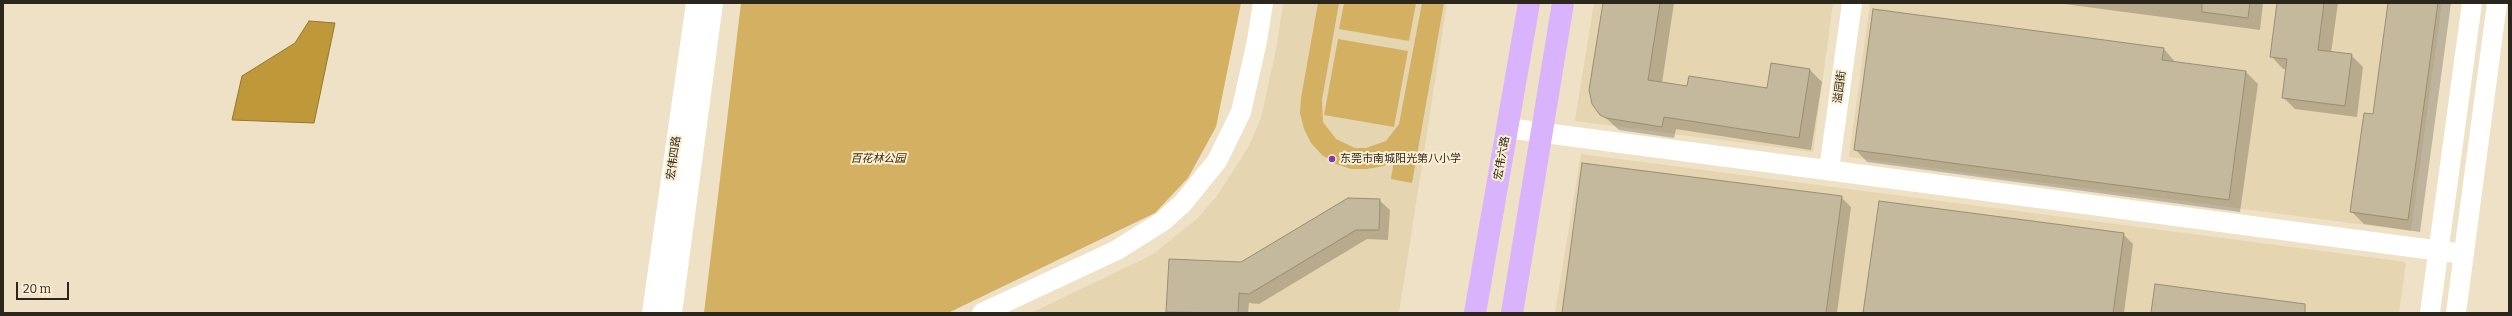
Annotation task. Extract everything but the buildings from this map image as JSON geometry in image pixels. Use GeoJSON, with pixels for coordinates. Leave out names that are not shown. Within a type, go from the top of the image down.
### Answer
{"type":"FeatureCollection","features":[{"type":"Feature","properties":{"kind":"main road","name":"宏伟六路"},"geometry":{"type":"LineString","coordinates":[[1475,313],[1529,3]]}},
{"type":"Feature","properties":{"kind":"main road"},"geometry":{"type":"LineString","coordinates":[[1512,313],[1563,3]]}},
{"type":"Feature","properties":{"kind":"street","name":"宏伟四路"},"geometry":{"type":"LineString","coordinates":[[652,313],[696,3]]}},
{"type":"Feature","properties":{"kind":"street","name":"宏伟四路"},"geometry":{"type":"LineString","coordinates":[[672,313],[714,3]]}},
{"type":"Feature","properties":{"kind":"street"},"geometry":{"type":"LineString","coordinates":[[982,313],[1116,250],[1163,221],[1183,203],[1217,161],[1241,112],[1257,41],[1262,3]]}},
{"type":"Feature","properties":{"kind":"street","name":"溢园街"},"geometry":{"type":"LineString","coordinates":[[1829,170],[1852,3]]}},
{"type":"Feature","properties":{"kind":"street"},"geometry":{"type":"LineString","coordinates":[[2430,313],[2472,3]]}},
{"type":"Feature","properties":{"kind":"street"},"geometry":{"type":"LineString","coordinates":[[2456,313],[2497,3]]}},
{"type":"Feature","properties":{"kind":"street"},"geometry":{"type":"LineString","coordinates":[[1507,128],[2464,254]]}},
{"type":"Feature","properties":{"kind":"shaded area","name":"东莞市南城阳光第八小学"},"geometry":{"type":"Polygon","coordinates":[[[1283,3],[1447,3],[1399,313],[1031,313],[1152,255],[1198,218],[1217,196],[1249,146],[1261,118],[1277,45],[1283,3]]]}},
{"type":"Feature","properties":{"kind":"shaded area"},"geometry":{"type":"Polygon","coordinates":[[[1594,3],[1833,3],[1813,152],[1575,121],[1594,3]]]}},
{"type":"Feature","properties":{"kind":"shaded area"},"geometry":{"type":"Polygon","coordinates":[[[1870,3],[2442,3],[2411,231],[1849,157],[1870,3]]]}},
{"type":"Feature","properties":{"kind":"shaded area"},"geometry":{"type":"Polygon","coordinates":[[[309,21],[335,23],[314,123],[232,120],[242,76],[295,43],[309,21]]]}},
{"type":"Feature","properties":{"kind":"shaded area"},"geometry":{"type":"Polygon","coordinates":[[[1581,154],[2406,262],[2399,313],[1555,313],[1581,154]]]}},
{"type":"Feature","properties":{"kind":"green space","name":"百花林公园"},"geometry":{"type":"Polygon","coordinates":[[[741,3],[1241,3],[1216,127],[1188,178],[1155,213],[948,313],[704,313],[741,3]]]}},
{"type":"Feature","properties":{"kind":"green space"},"geometry":{"type":"Polygon","coordinates":[[[1318,3],[1339,3],[1322,100],[1323,122],[1336,139],[1355,148],[1366,148],[1386,141],[1399,124],[1422,3],[1444,3],[1412,183],[1391,179],[1394,160],[1384,166],[1367,169],[1351,169],[1336,164],[1322,155],[1311,143],[1304,129],[1300,113],[1301,98],[1318,3]]]}},
{"type":"Feature","properties":{"kind":"green space"},"geometry":{"type":"Polygon","coordinates":[[[1344,3],[1416,3],[1409,41],[1339,29],[1344,3]]]}},
{"type":"Feature","properties":{"kind":"green space"},"geometry":{"type":"Polygon","coordinates":[[[1338,39],[1408,51],[1394,127],[1324,115],[1338,39]]]}},
{"type":"Feature","properties":{"kind":"place","name":"东莞市南城阳光第八小学"},"geometry":{"type":"Point","coordinates":[1332,159]}}]}
